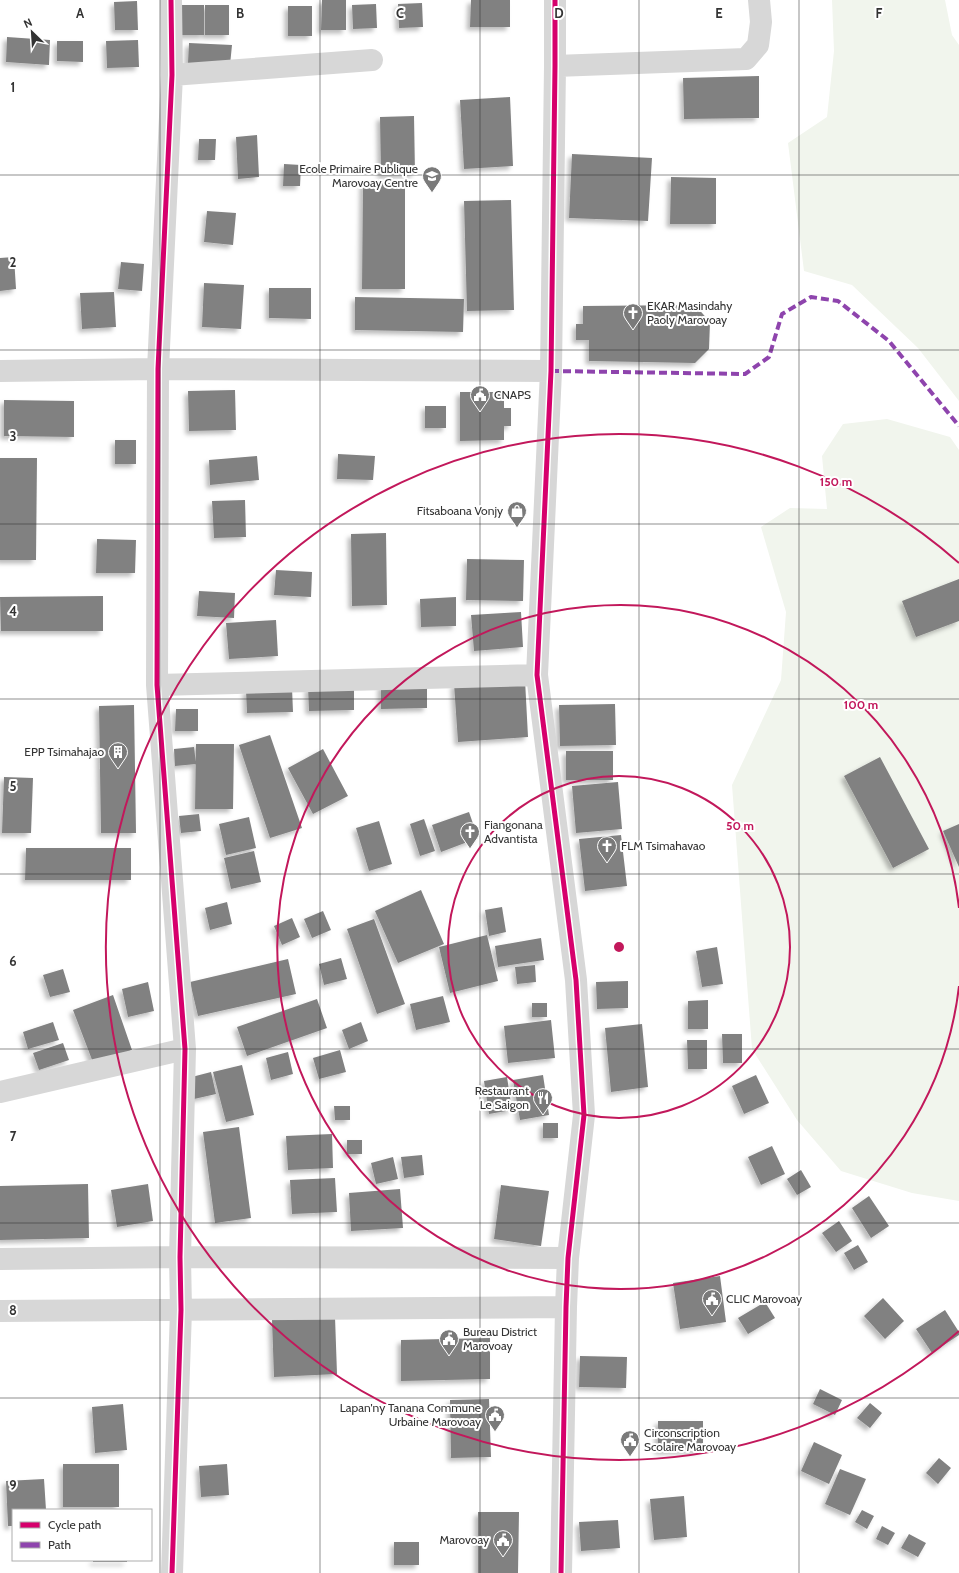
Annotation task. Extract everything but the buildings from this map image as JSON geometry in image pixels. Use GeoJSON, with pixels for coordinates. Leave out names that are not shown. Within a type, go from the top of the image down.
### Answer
{"type":"FeatureCollection","features":[{"type":"Feature","properties":{"kind":"street"},"geometry":{"type":"LineString","coordinates":[[171,0],[172,75],[158,369],[157,685],[184,1050],[180,1257],[181,1310],[172,1573]]}},
{"type":"Feature","properties":{"kind":"street"},"geometry":{"type":"LineString","coordinates":[[555,0],[550,371],[537,675],[576,980],[584,1116],[568,1258],[561,1573]]}},
{"type":"Feature","properties":{"kind":"street"},"geometry":{"type":"LineString","coordinates":[[555,66],[746,59],[758,45],[761,22],[759,0]]}},
{"type":"Feature","properties":{"kind":"street"},"geometry":{"type":"LineString","coordinates":[[172,75],[372,60]]}},
{"type":"Feature","properties":{"kind":"street"},"geometry":{"type":"LineString","coordinates":[[0,371],[158,369],[550,371]]}},
{"type":"Feature","properties":{"kind":"street"},"geometry":{"type":"LineString","coordinates":[[157,685],[537,675]]}},
{"type":"Feature","properties":{"kind":"street"},"geometry":{"type":"LineString","coordinates":[[0,1092],[184,1050]]}},
{"type":"Feature","properties":{"kind":"street"},"geometry":{"type":"LineString","coordinates":[[0,1259],[180,1257],[568,1258]]}},
{"type":"Feature","properties":{"kind":"street"},"geometry":{"type":"LineString","coordinates":[[0,1311],[566,1307]]}},
{"type":"Feature","properties":{"kind":"shaded area"},"geometry":{"type":"Polygon","coordinates":[[[832,0],[945,0],[952,35],[959,45],[959,401],[918,348],[852,285],[804,271],[788,143],[827,117],[834,51],[832,0]]]}},
{"type":"Feature","properties":{"kind":"shaded area"},"geometry":{"type":"Polygon","coordinates":[[[887,419],[950,437],[959,450],[959,1201],[912,1193],[841,1171],[797,1120],[752,1049],[732,785],[781,680],[786,612],[761,527],[790,508],[827,509],[822,456],[843,424],[887,419]]]}},
{"type":"Feature","properties":{"kind":"marked path"},"geometry":{"type":"LineString","coordinates":[[551,371],[745,374],[769,357],[782,314],[811,297],[838,301],[889,341],[959,426]]}},
{"type":"Feature","properties":{"kind":"cycle path"},"geometry":{"type":"LineString","coordinates":[[171,0],[172,75],[158,369],[157,685],[185,1049],[180,1257],[181,1310],[172,1573]]}},
{"type":"Feature","properties":{"kind":"cycle path"},"geometry":{"type":"LineString","coordinates":[[555,0],[551,371],[537,675],[576,980],[584,1115],[568,1258],[561,1573]]}},
{"type":"Feature","properties":{"kind":"place","name":"Ecole Primaire Publique Marovoay Centre"},"geometry":{"type":"Point","coordinates":[432,193]}},
{"type":"Feature","properties":{"kind":"place","name":"EKAR Masindahy Paoly Marovoay"},"geometry":{"type":"Point","coordinates":[633,330]}},
{"type":"Feature","properties":{"kind":"place","name":"CNAPS"},"geometry":{"type":"Point","coordinates":[480,412]}},
{"type":"Feature","properties":{"kind":"place","name":"Fitsaboana Vonjy"},"geometry":{"type":"Point","coordinates":[517,528]}},
{"type":"Feature","properties":{"kind":"place","name":"EPP Tsimahajao"},"geometry":{"type":"Point","coordinates":[118,769]}},
{"type":"Feature","properties":{"kind":"place","name":"Fiangonana Advantista"},"geometry":{"type":"Point","coordinates":[470,849]}},
{"type":"Feature","properties":{"kind":"place","name":"FLM Tsimahavao"},"geometry":{"type":"Point","coordinates":[607,863]}},
{"type":"Feature","properties":{"kind":"place","name":"Restaurant Le Saigon"},"geometry":{"type":"Point","coordinates":[543,1115]}},
{"type":"Feature","properties":{"kind":"place","name":"CLIC Marovoay"},"geometry":{"type":"Point","coordinates":[712,1316]}},
{"type":"Feature","properties":{"kind":"place","name":"Bureau District Marovoay"},"geometry":{"type":"Point","coordinates":[449,1356]}},
{"type":"Feature","properties":{"kind":"place","name":"Lapan'ny Tanana Commune Urbaine Marovoay"},"geometry":{"type":"Point","coordinates":[495,1432]}},
{"type":"Feature","properties":{"kind":"place","name":"Circonscription Scolaire Marovoay"},"geometry":{"type":"Point","coordinates":[630,1457]}},
{"type":"Feature","properties":{"kind":"place","name":"Marovoay"},"geometry":{"type":"Point","coordinates":[503,1557]}}]}
